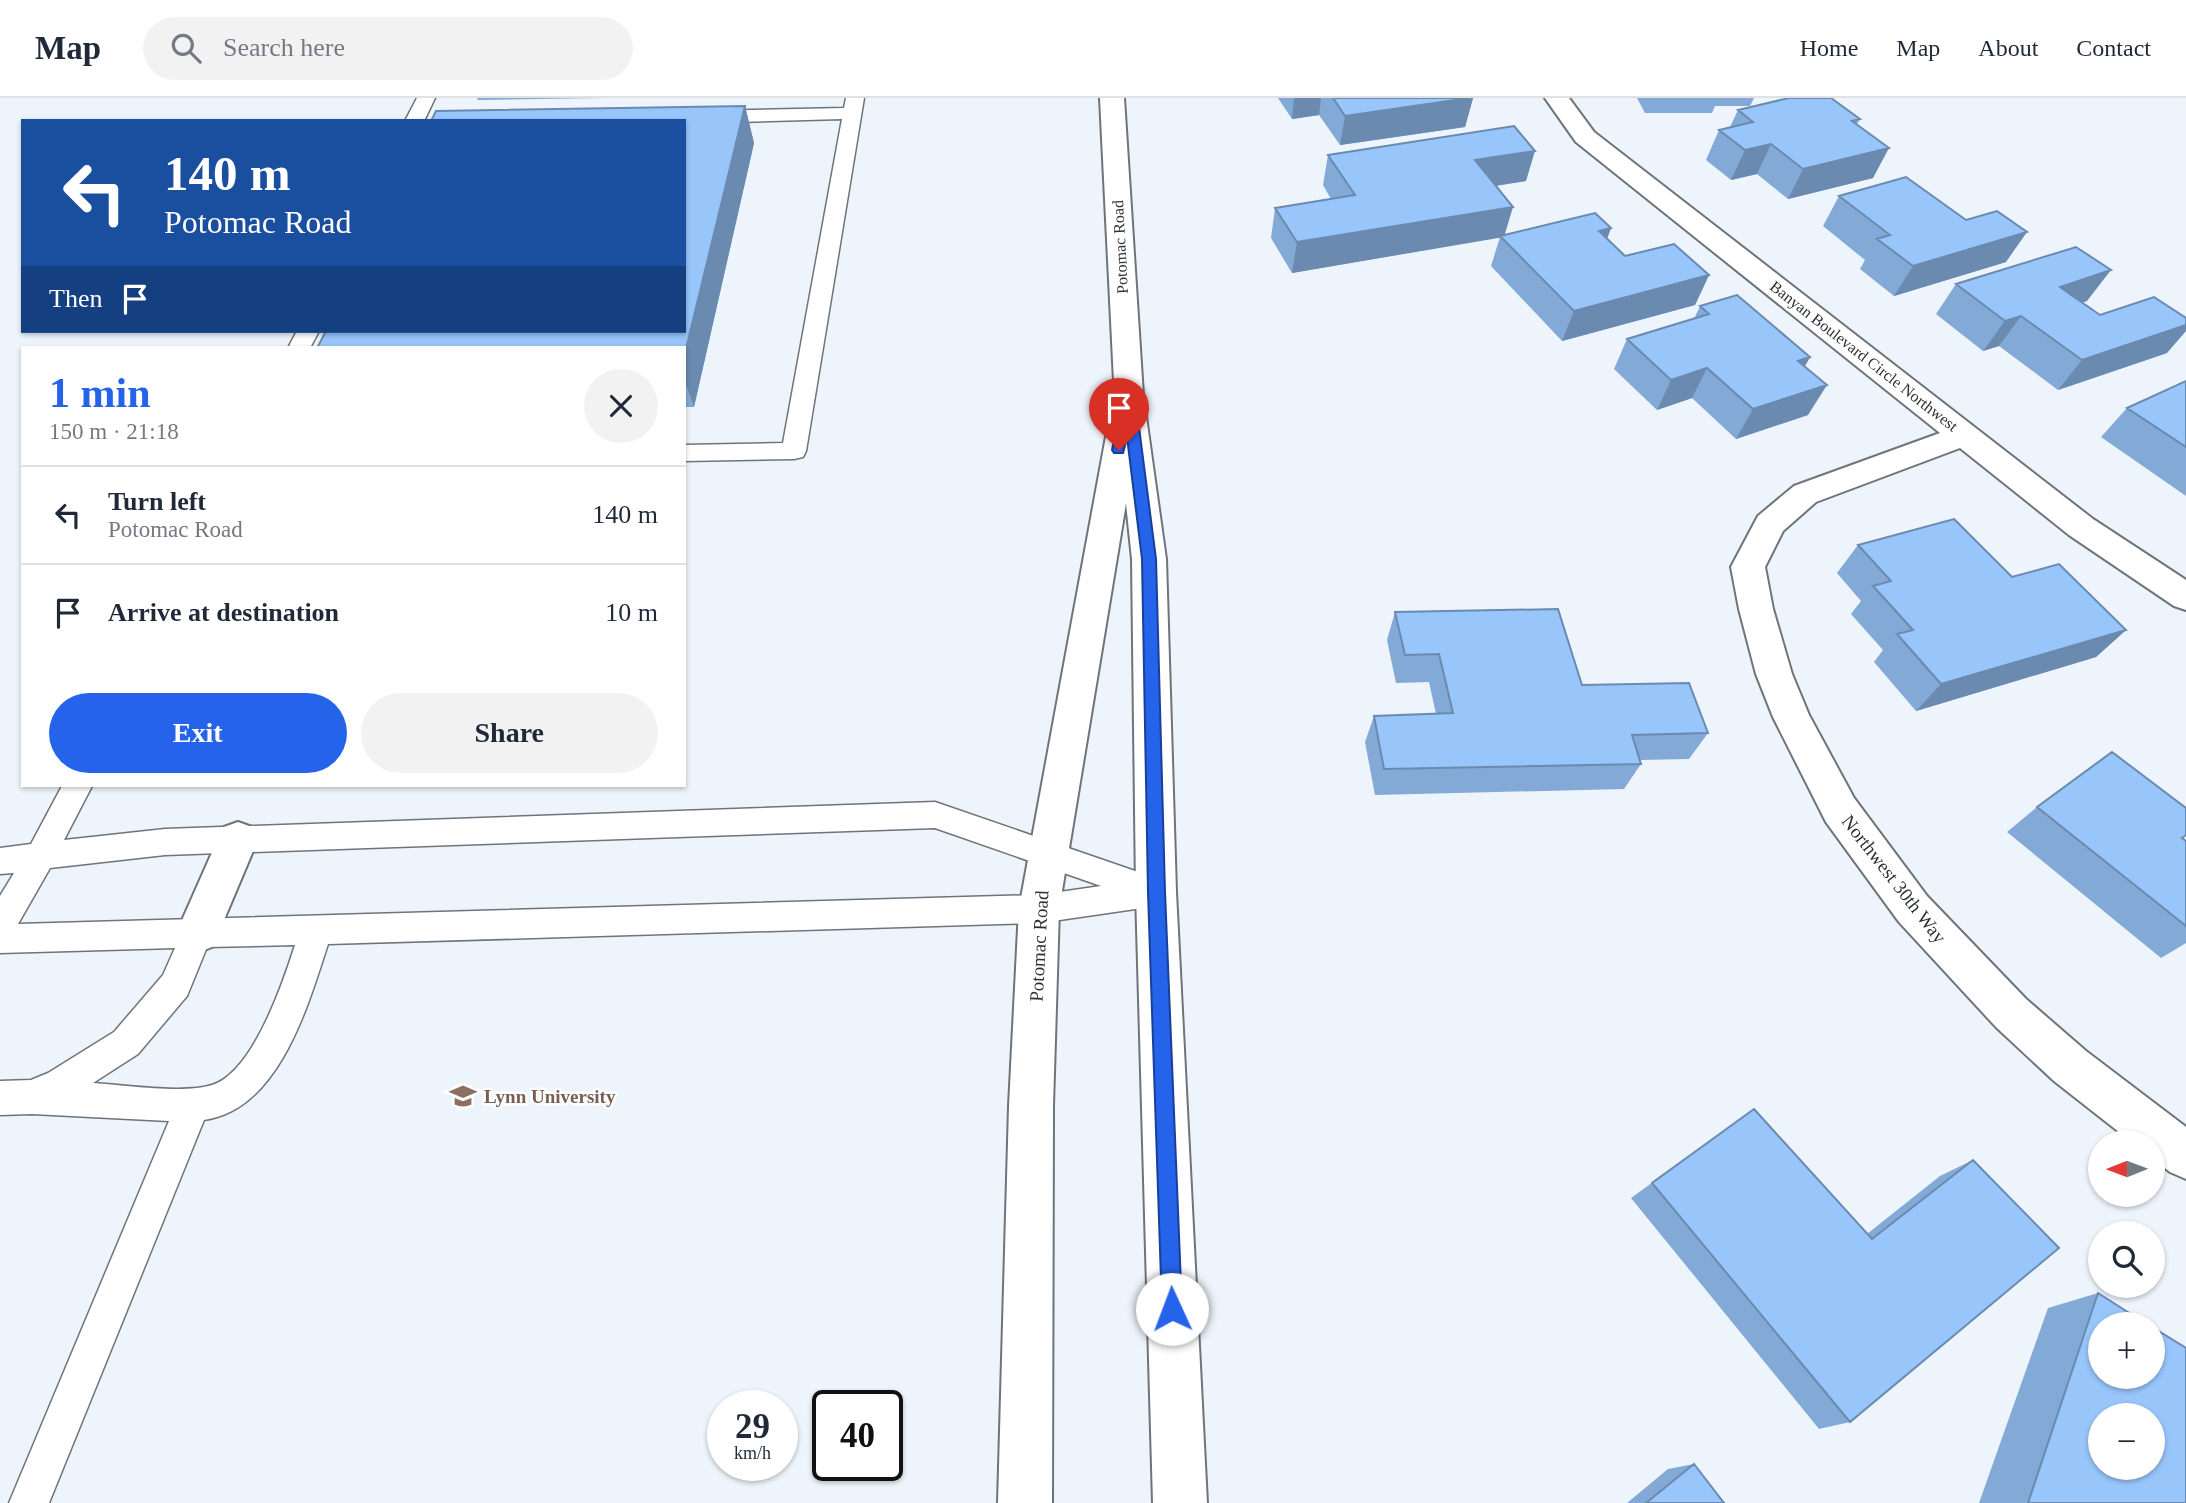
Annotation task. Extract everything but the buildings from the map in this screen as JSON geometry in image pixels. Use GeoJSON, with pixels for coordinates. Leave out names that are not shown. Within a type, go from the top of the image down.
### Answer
{"type":"FeatureCollection","features":[{"type":"Feature","properties":{"kind":"street","name":"Potomac Road"},"geometry":{"type":"LineString","coordinates":[[1112,98],[1128,396],[1149,559],[1156,892],[1180,1503]]}},
{"type":"Feature","properties":{"kind":"street","name":"Banyan Boulevard Circle Northwest"},"geometry":{"type":"LineString","coordinates":[[1557,98],[1585,137],[2081,527],[2186,597]]}},
{"type":"Feature","properties":{"kind":"street","name":"Potomac Road"},"geometry":{"type":"LineString","coordinates":[[1025,1503],[1031,1106],[1039,909],[1046,855],[1128,396]]}},
{"type":"Feature","properties":{"kind":"street","name":"Northwest 30th Way"},"geometry":{"type":"LineString","coordinates":[[1965,435],[1805,494],[1770,524],[1748,566],[1756,609],[1774,674],[1791,717],[1840,810],[1913,909],[1959,961],[2050,1049],[2134,1118],[2186,1156]]}},
{"type":"Feature","properties":{"kind":"street"},"geometry":{"type":"LineString","coordinates":[[197,934],[238,839]]}},
{"type":"Feature","properties":{"kind":"lane"},"geometry":{"type":"LineString","coordinates":[[415,119],[426,98]]}},
{"type":"Feature","properties":{"kind":"lane"},"geometry":{"type":"LineString","coordinates":[[686,453],[794,451],[854,106],[691,118]]}},
{"type":"Feature","properties":{"kind":"lane"},"geometry":{"type":"LineString","coordinates":[[0,925],[41,856],[76,787]]}},
{"type":"Feature","properties":{"kind":"lane"},"geometry":{"type":"LineString","coordinates":[[0,861],[165,842],[935,815],[1156,892]]}},
{"type":"Feature","properties":{"kind":"lane"},"geometry":{"type":"LineString","coordinates":[[0,939],[1039,909],[1156,892]]}},
{"type":"Feature","properties":{"kind":"lane"},"geometry":{"type":"LineString","coordinates":[[16,1098],[193,1105],[220,1100],[240,1086],[255,1070],[284,1021],[316,930]]}},
{"type":"Feature","properties":{"kind":"lane"},"geometry":{"type":"LineString","coordinates":[[16,1098],[60,1086],[126,1043],[175,985],[197,934]]}},
{"type":"Feature","properties":{"kind":"lane"},"geometry":{"type":"LineString","coordinates":[[29,1503],[193,1105]]}},
{"type":"Feature","properties":{"kind":"place","name":"Lynn University"},"geometry":{"type":"Point","coordinates":[463,1096]}},
{"type":"Feature","properties":{"kind":"route"},"geometry":{"type":"LineString","coordinates":[[1119,450],[1128,396],[1149,559],[1156,892],[1172,1309]]}}]}
